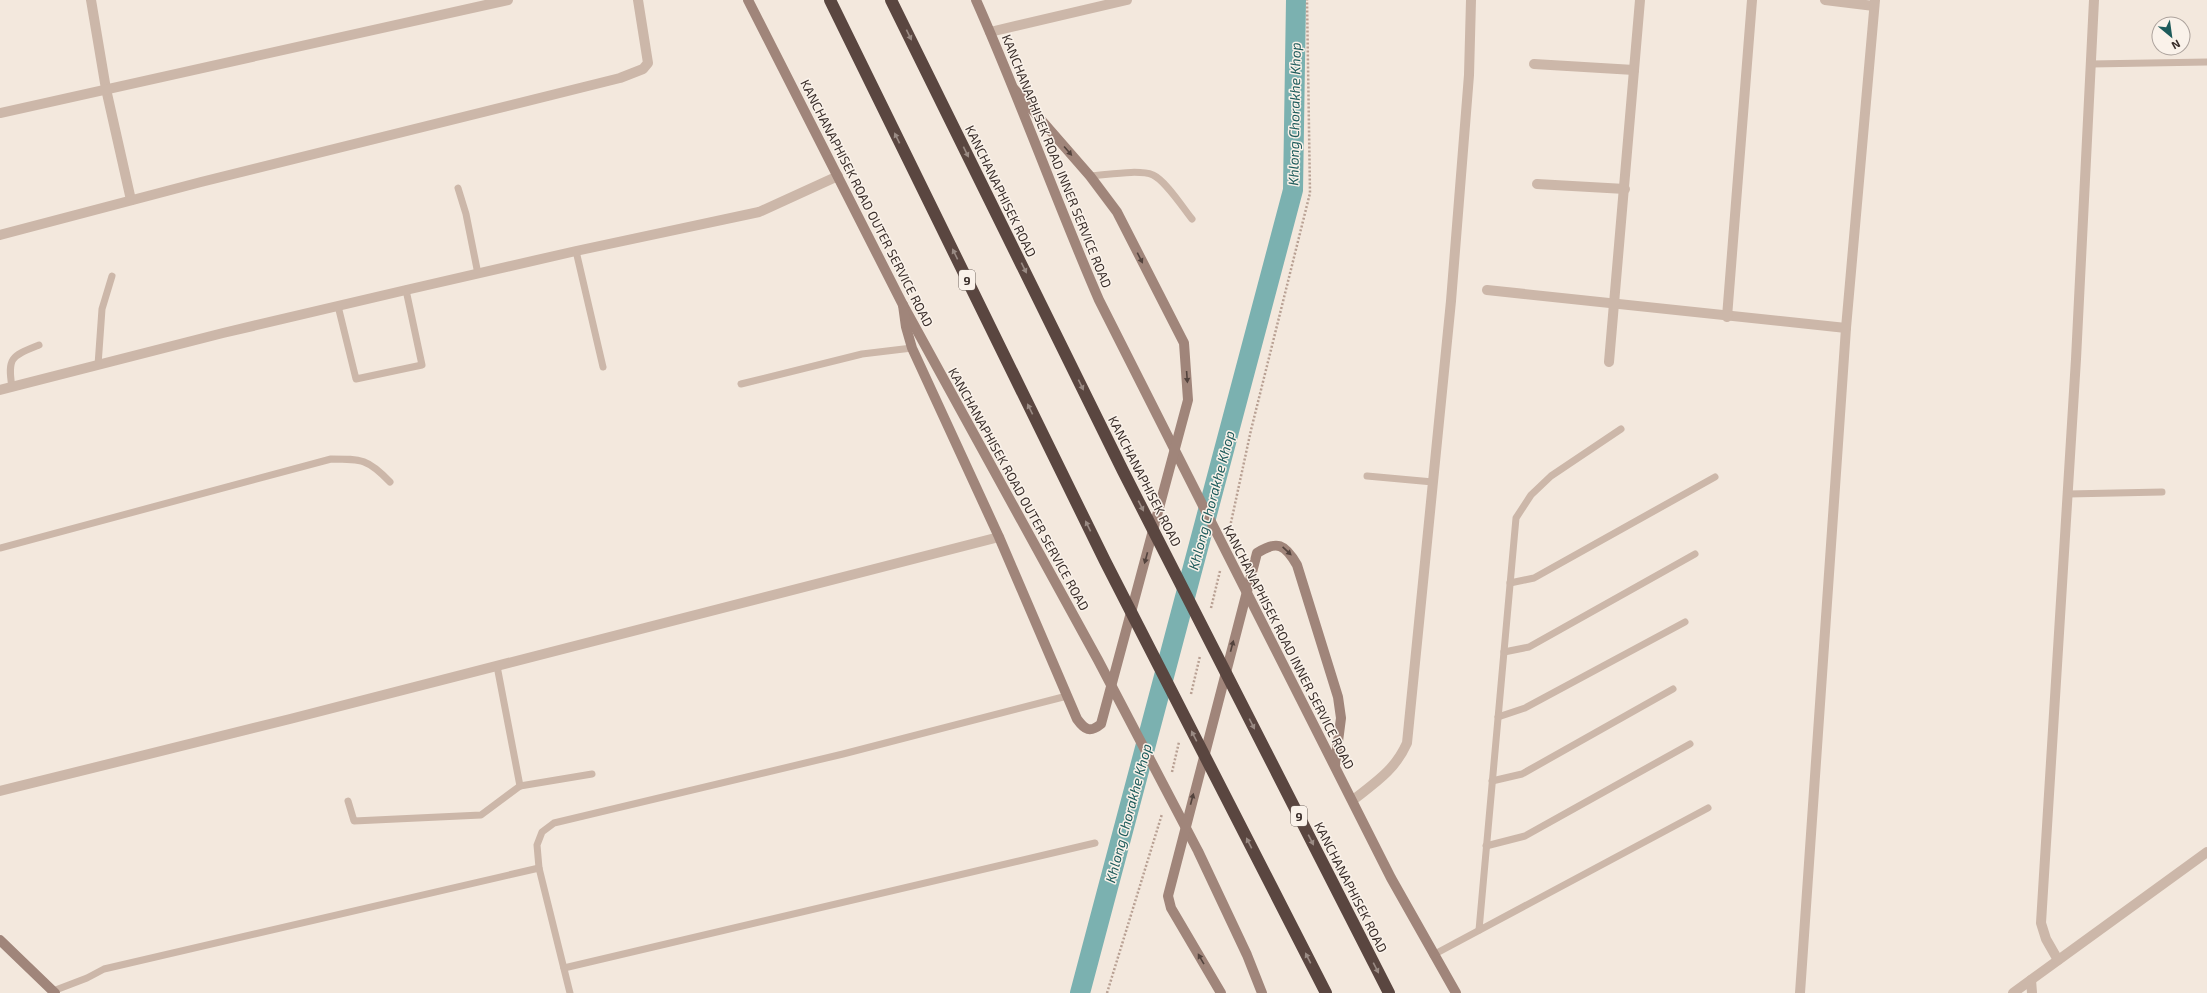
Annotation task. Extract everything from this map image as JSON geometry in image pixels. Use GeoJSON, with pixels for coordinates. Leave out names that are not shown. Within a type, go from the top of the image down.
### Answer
{"type":"FeatureCollection","features":[{"type":"Feature","properties":{"kind":"highway","name":"9"},"geometry":{"type":"LineString","coordinates":[[830,0],[1105,561],[1326,993]]}},
{"type":"Feature","properties":{"kind":"highway","name":"KANCHANAPHISEK ROAD"},"geometry":{"type":"LineString","coordinates":[[892,0],[1123,471],[1389,993]]}},
{"type":"Feature","properties":{"kind":"main road","name":"KANCHANAPHISEK ROAD OUTER SERVICE ROAD"},"geometry":{"type":"LineString","coordinates":[[748,0],[904,305],[1098,660],[1198,851],[1247,955],[1262,993]]}},
{"type":"Feature","properties":{"kind":"main road","name":"KANCHANAPHISEK ROAD INNER SERVICE ROAD"},"geometry":{"type":"LineString","coordinates":[[976,0],[1015,90],[1062,215],[1099,300],[1253,607],[1336,765],[1391,878],[1433,955],[1456,993]]}},
{"type":"Feature","properties":{"kind":"main road"},"geometry":{"type":"LineString","coordinates":[[904,305],[906,328],[912,348],[999,537],[1077,720],[1084,729],[1089,731],[1096,729],[1101,724],[1188,400],[1184,342],[1117,212],[1090,176],[1015,90]]}},
{"type":"Feature","properties":{"kind":"main road"},"geometry":{"type":"LineString","coordinates":[[1220,993],[1171,908],[1168,896],[1257,553],[1266,547],[1276,545],[1284,547],[1297,565],[1338,697],[1341,718],[1336,765]]}},
{"type":"Feature","properties":{"kind":"main road"},"geometry":{"type":"LineString","coordinates":[[0,940],[54,992]]}},
{"type":"Feature","properties":{"kind":"street"},"geometry":{"type":"LineString","coordinates":[[91,0],[106,89],[131,200]]}},
{"type":"Feature","properties":{"kind":"street"},"geometry":{"type":"LineString","coordinates":[[0,113],[508,0]]}},
{"type":"Feature","properties":{"kind":"street"},"geometry":{"type":"LineString","coordinates":[[0,235],[131,200],[620,78],[643,68],[648,63],[638,0]]}},
{"type":"Feature","properties":{"kind":"street"},"geometry":{"type":"LineString","coordinates":[[990,32],[1101,3],[1127,0]]}},
{"type":"Feature","properties":{"kind":"street"},"geometry":{"type":"LineString","coordinates":[[1353,800],[1390,771],[1400,759],[1408,743],[1458,208],[1469,75],[1471,0]]}},
{"type":"Feature","properties":{"kind":"street"},"geometry":{"type":"LineString","coordinates":[[1609,362],[1640,0]]}},
{"type":"Feature","properties":{"kind":"street"},"geometry":{"type":"LineString","coordinates":[[1727,316],[1752,0]]}},
{"type":"Feature","properties":{"kind":"street"},"geometry":{"type":"LineString","coordinates":[[1800,993],[1846,328],[1875,3],[1825,0]]}},
{"type":"Feature","properties":{"kind":"street"},"geometry":{"type":"LineString","coordinates":[[2058,960],[2046,939],[2041,923],[2068,494],[2094,0]]}},
{"type":"Feature","properties":{"kind":"street"},"geometry":{"type":"LineString","coordinates":[[1534,64],[1634,70]]}},
{"type":"Feature","properties":{"kind":"street"},"geometry":{"type":"LineString","coordinates":[[0,390],[406,290],[576,251],[759,212],[838,176]]}},
{"type":"Feature","properties":{"kind":"street"},"geometry":{"type":"LineString","coordinates":[[1537,184],[1625,189]]}},
{"type":"Feature","properties":{"kind":"street"},"geometry":{"type":"LineString","coordinates":[[1487,290],[1615,305],[1846,328]]}},
{"type":"Feature","properties":{"kind":"street"},"geometry":{"type":"LineString","coordinates":[[0,791],[497,666],[999,537]]}},
{"type":"Feature","properties":{"kind":"street"},"geometry":{"type":"LineString","coordinates":[[2013,993],[2207,852]]}},
{"type":"Feature","properties":{"kind":"street"},"geometry":{"type":"LineString","coordinates":[[2031,980],[2032,993]]}},
{"type":"Feature","properties":{"kind":"lane"},"geometry":{"type":"LineString","coordinates":[[2091,64],[2207,62]]}},
{"type":"Feature","properties":{"kind":"lane"},"geometry":{"type":"LineString","coordinates":[[1090,176],[1137,173],[1153,175],[1164,184],[1192,220]]}},
{"type":"Feature","properties":{"kind":"lane"},"geometry":{"type":"LineString","coordinates":[[458,188],[466,214],[478,274]]}},
{"type":"Feature","properties":{"kind":"lane"},"geometry":{"type":"LineString","coordinates":[[576,251],[603,367]]}},
{"type":"Feature","properties":{"kind":"lane"},"geometry":{"type":"LineString","coordinates":[[98,366],[102,309],[112,276]]}},
{"type":"Feature","properties":{"kind":"lane"},"geometry":{"type":"LineString","coordinates":[[338,306],[356,379],[422,365],[406,290]]}},
{"type":"Feature","properties":{"kind":"lane"},"geometry":{"type":"LineString","coordinates":[[12,387],[9,369],[12,359],[18,353],[39,345]]}},
{"type":"Feature","properties":{"kind":"lane"},"geometry":{"type":"LineString","coordinates":[[741,384],[862,354],[912,348]]}},
{"type":"Feature","properties":{"kind":"lane"},"geometry":{"type":"LineString","coordinates":[[1479,930],[1516,518],[1531,495],[1551,476],[1621,429]]}},
{"type":"Feature","properties":{"kind":"lane"},"geometry":{"type":"LineString","coordinates":[[0,548],[331,459],[358,459],[376,467],[390,482]]}},
{"type":"Feature","properties":{"kind":"lane"},"geometry":{"type":"LineString","coordinates":[[1367,476],[1433,482]]}},
{"type":"Feature","properties":{"kind":"lane"},"geometry":{"type":"LineString","coordinates":[[1510,583],[1534,578],[1715,477]]}},
{"type":"Feature","properties":{"kind":"lane"},"geometry":{"type":"LineString","coordinates":[[2068,494],[2162,492]]}},
{"type":"Feature","properties":{"kind":"lane"},"geometry":{"type":"LineString","coordinates":[[1504,652],[1529,647],[1695,554]]}},
{"type":"Feature","properties":{"kind":"lane"},"geometry":{"type":"LineString","coordinates":[[1498,717],[1525,708],[1685,622]]}},
{"type":"Feature","properties":{"kind":"lane"},"geometry":{"type":"LineString","coordinates":[[497,666],[520,786]]}},
{"type":"Feature","properties":{"kind":"lane"},"geometry":{"type":"LineString","coordinates":[[1492,781],[1522,774],[1673,689]]}},
{"type":"Feature","properties":{"kind":"lane"},"geometry":{"type":"LineString","coordinates":[[570,993],[539,868],[537,845],[542,832],[554,823],[843,754],[1067,696]]}},
{"type":"Feature","properties":{"kind":"lane"},"geometry":{"type":"LineString","coordinates":[[1486,846],[1525,836],[1690,744]]}},
{"type":"Feature","properties":{"kind":"lane"},"geometry":{"type":"LineString","coordinates":[[348,801],[354,821],[481,815],[520,786],[592,774]]}},
{"type":"Feature","properties":{"kind":"lane"},"geometry":{"type":"LineString","coordinates":[[1433,955],[1708,808]]}},
{"type":"Feature","properties":{"kind":"lane"},"geometry":{"type":"LineString","coordinates":[[564,968],[1095,843]]}},
{"type":"Feature","properties":{"kind":"lane"},"geometry":{"type":"LineString","coordinates":[[54,992],[104,969],[539,868]]}},
{"type":"Feature","properties":{"kind":"path"},"geometry":{"type":"LineString","coordinates":[[1230,529],[1250,430],[1310,193],[1307,0]]}},
{"type":"Feature","properties":{"kind":"path"},"geometry":{"type":"LineString","coordinates":[[1210,614],[1221,568]]}},
{"type":"Feature","properties":{"kind":"path"},"geometry":{"type":"LineString","coordinates":[[1190,698],[1201,652]]}},
{"type":"Feature","properties":{"kind":"path"},"geometry":{"type":"LineString","coordinates":[[1172,775],[1181,736]]}},
{"type":"Feature","properties":{"kind":"path"},"geometry":{"type":"LineString","coordinates":[[1107,993],[1163,813]]}},
{"type":"Feature","properties":{"kind":"waterway","name":"Khlong Chorakhe Khop"},"geometry":{"type":"LineString","coordinates":[[1080,993],[1293,190],[1296,0]]}}]}
